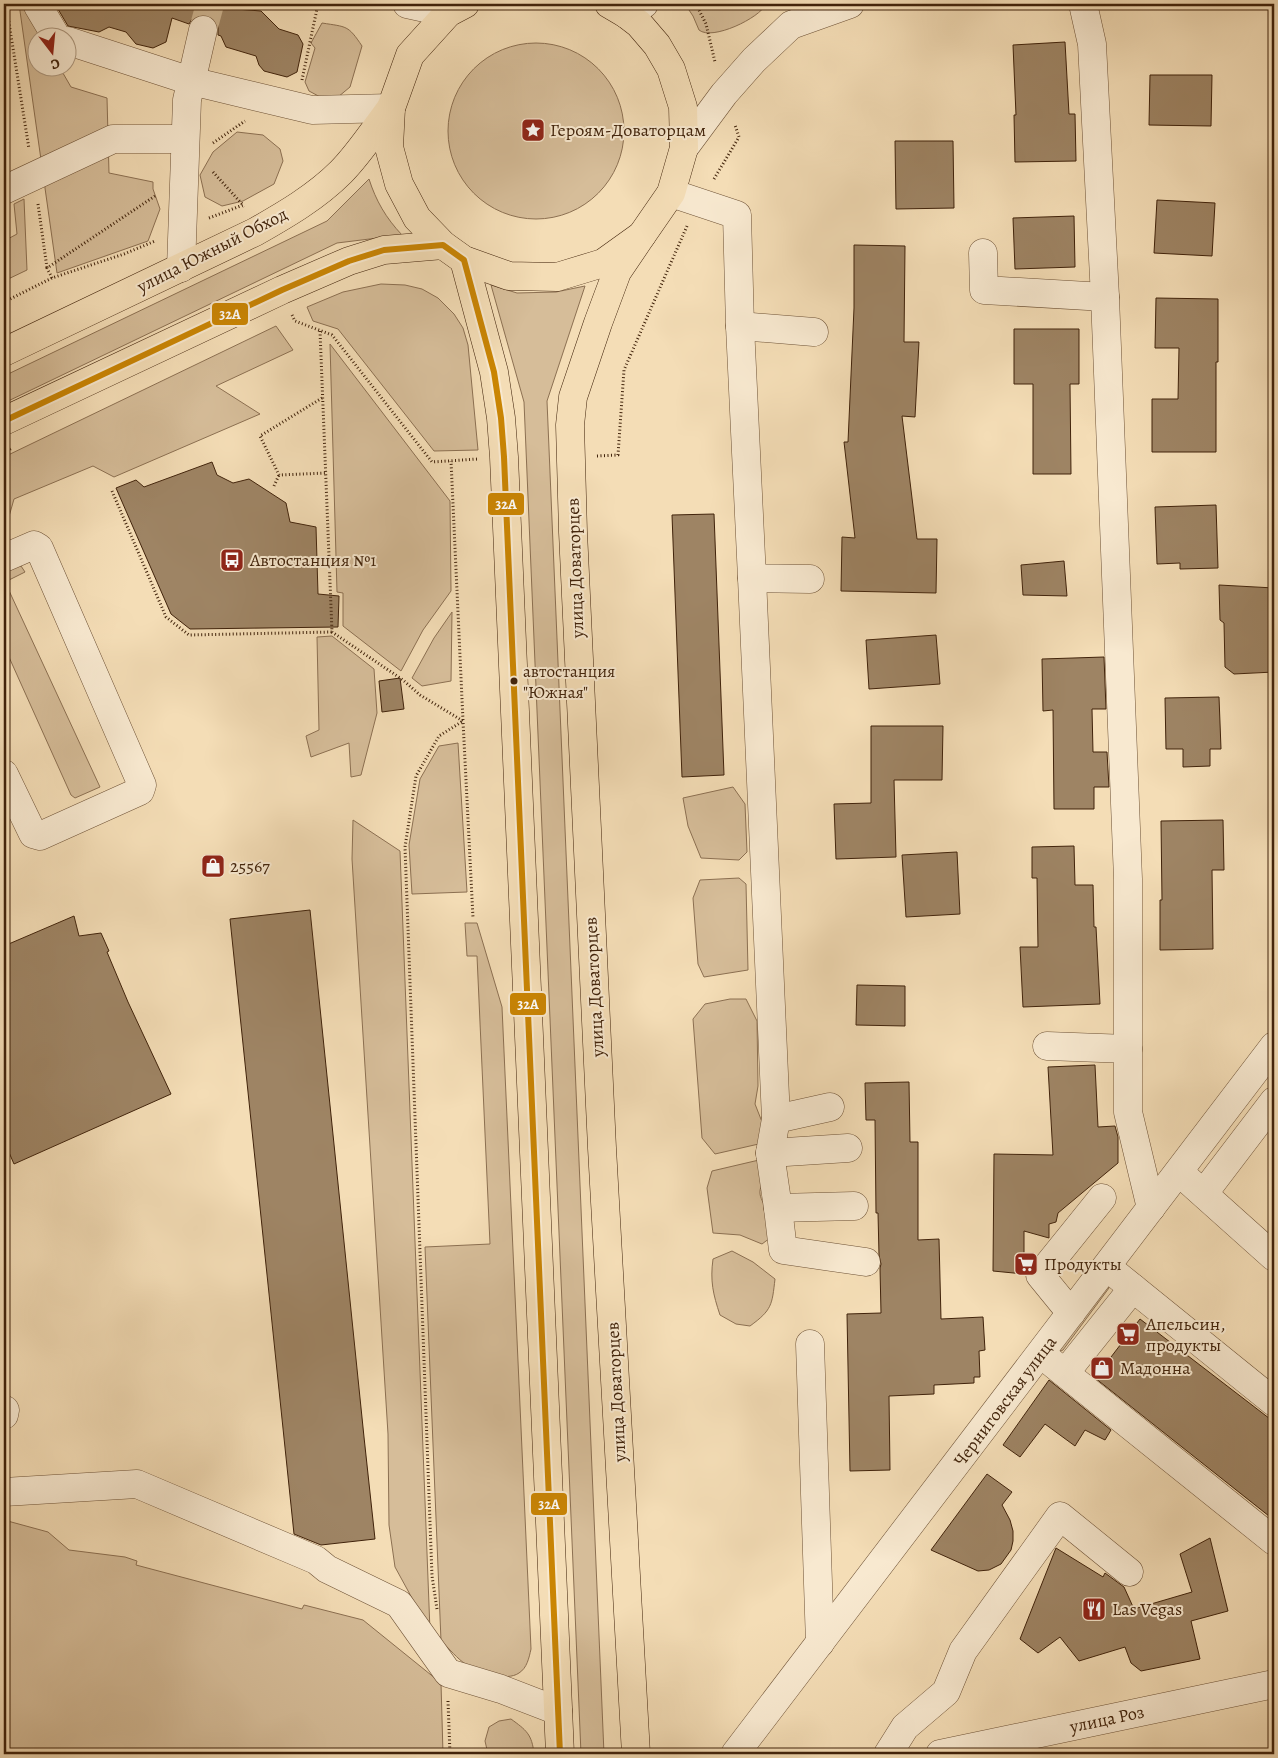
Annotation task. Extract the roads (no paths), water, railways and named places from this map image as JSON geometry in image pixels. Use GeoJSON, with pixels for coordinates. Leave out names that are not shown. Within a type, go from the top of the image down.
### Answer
{"type":"FeatureCollection","features":[{"type":"Feature","properties":{"kind":"main road","name":"улица Доваторцев"},"geometry":{"type":"LineString","coordinates":[[625,6],[657,45],[671,69],[683,107],[684,148],[671,193],[617,272],[572,397],[570,426],[573,532],[602,1138],[636,1754]]}},
{"type":"Feature","properties":{"kind":"main road"},"geometry":{"type":"LineString","coordinates":[[455,7],[410,55],[391,108],[390,146],[398,184],[416,218],[453,252],[509,276],[557,278],[603,263],[642,235]]}},
{"type":"Feature","properties":{"kind":"main road","name":"улица Южный Обход"},"geometry":{"type":"LineString","coordinates":[[4,352],[255,232],[313,196],[341,172],[391,108]]}},
{"type":"Feature","properties":{"kind":"main road"},"geometry":{"type":"LineString","coordinates":[[4,421],[282,290],[348,261],[384,250],[453,252]]}},
{"type":"Feature","properties":{"kind":"main road"},"geometry":{"type":"LineString","coordinates":[[453,252],[494,372],[504,448],[560,1754]]}},
{"type":"Feature","properties":{"kind":"street"},"geometry":{"type":"LineString","coordinates":[[39,4],[38,6],[51,28]]}},
{"type":"Feature","properties":{"kind":"street"},"geometry":{"type":"LineString","coordinates":[[407,4],[455,7]]}},
{"type":"Feature","properties":{"kind":"street"},"geometry":{"type":"LineString","coordinates":[[684,148],[724,94],[754,60],[791,25],[850,4]]}},
{"type":"Feature","properties":{"kind":"street"},"geometry":{"type":"LineString","coordinates":[[1081,4],[1092,44],[1104,297],[1128,879],[1128,1112],[1151,1208]]}},
{"type":"Feature","properties":{"kind":"street"},"geometry":{"type":"LineString","coordinates":[[181,268],[187,100],[203,30]]}},
{"type":"Feature","properties":{"kind":"street"},"geometry":{"type":"LineString","coordinates":[[78,44],[191,81],[312,110],[391,108]]}},
{"type":"Feature","properties":{"kind":"street"},"geometry":{"type":"LineString","coordinates":[[4,190],[113,139],[185,139]]}},
{"type":"Feature","properties":{"kind":"street"},"geometry":{"type":"LineString","coordinates":[[671,193],[737,216],[740,326],[776,1119],[770,1153],[783,1250],[866,1262]]}},
{"type":"Feature","properties":{"kind":"street"},"geometry":{"type":"LineString","coordinates":[[983,253],[984,290],[1104,297]]}},
{"type":"Feature","properties":{"kind":"street"},"geometry":{"type":"LineString","coordinates":[[740,326],[814,332]]}},
{"type":"Feature","properties":{"kind":"street"},"geometry":{"type":"LineString","coordinates":[[4,558],[34,545],[39,548],[142,785],[140,791],[40,836],[33,834],[4,774]]}},
{"type":"Feature","properties":{"kind":"street"},"geometry":{"type":"LineString","coordinates":[[752,578],[810,579]]}},
{"type":"Feature","properties":{"kind":"street"},"geometry":{"type":"LineString","coordinates":[[1047,1046],[1128,1049]]}},
{"type":"Feature","properties":{"kind":"street","name":"Черниговская улица"},"geometry":{"type":"LineString","coordinates":[[735,1754],[1274,1046]]}},
{"type":"Feature","properties":{"kind":"street"},"geometry":{"type":"LineString","coordinates":[[1204,1193],[1274,1101]]}},
{"type":"Feature","properties":{"kind":"street"},"geometry":{"type":"LineString","coordinates":[[776,1119],[830,1107]]}},
{"type":"Feature","properties":{"kind":"street"},"geometry":{"type":"LineString","coordinates":[[770,1153],[848,1148]]}},
{"type":"Feature","properties":{"kind":"street"},"geometry":{"type":"LineString","coordinates":[[1178,1172],[1204,1193],[1274,1257]]}},
{"type":"Feature","properties":{"kind":"street"},"geometry":{"type":"LineString","coordinates":[[1071,1313],[1040,1275],[1102,1198]]}},
{"type":"Feature","properties":{"kind":"street"},"geometry":{"type":"LineString","coordinates":[[778,1208],[854,1206]]}},
{"type":"Feature","properties":{"kind":"street"},"geometry":{"type":"LineString","coordinates":[[1107,1266],[1274,1402]]}},
{"type":"Feature","properties":{"kind":"street"},"geometry":{"type":"LineString","coordinates":[[1065,1373],[1133,1288]]}},
{"type":"Feature","properties":{"kind":"street"},"geometry":{"type":"LineString","coordinates":[[810,1344],[820,1643]]}},
{"type":"Feature","properties":{"kind":"street"},"geometry":{"type":"LineString","coordinates":[[1041,1354],[1274,1541]]}},
{"type":"Feature","properties":{"kind":"street"},"geometry":{"type":"LineString","coordinates":[[4,1492],[137,1484],[316,1560],[327,1569],[398,1604],[448,1673],[501,1689],[558,1712]]}},
{"type":"Feature","properties":{"kind":"street"},"geometry":{"type":"LineString","coordinates":[[888,1754],[905,1727],[946,1692],[963,1651],[1060,1516],[1129,1572]]}},
{"type":"Feature","properties":{"kind":"street","name":"улица Роз"},"geometry":{"type":"LineString","coordinates":[[940,1754],[1274,1684]]}},
{"type":"Feature","properties":{"kind":"tunnel"},"geometry":{"type":"LineString","coordinates":[[203,30],[210,4]]}},
{"type":"Feature","properties":{"kind":"place","name":"Героям-Доваторцам"},"geometry":{"type":"Point","coordinates":[533,130]}},
{"type":"Feature","properties":{"kind":"place","name":"Автостанция №1"},"geometry":{"type":"Point","coordinates":[232,560]}},
{"type":"Feature","properties":{"kind":"place","name":"автостанция \"Южная\""},"geometry":{"type":"Point","coordinates":[514,681]}},
{"type":"Feature","properties":{"kind":"place","name":"25567"},"geometry":{"type":"Point","coordinates":[213,866]}},
{"type":"Feature","properties":{"kind":"place","name":"Продукты"},"geometry":{"type":"Point","coordinates":[1026,1264]}},
{"type":"Feature","properties":{"kind":"place","name":"Апельсин, продукты"},"geometry":{"type":"Point","coordinates":[1128,1334]}},
{"type":"Feature","properties":{"kind":"place","name":"Мадонна"},"geometry":{"type":"Point","coordinates":[1102,1368]}},
{"type":"Feature","properties":{"kind":"place","name":"Las Vegas"},"geometry":{"type":"Point","coordinates":[1094,1609]}}]}
